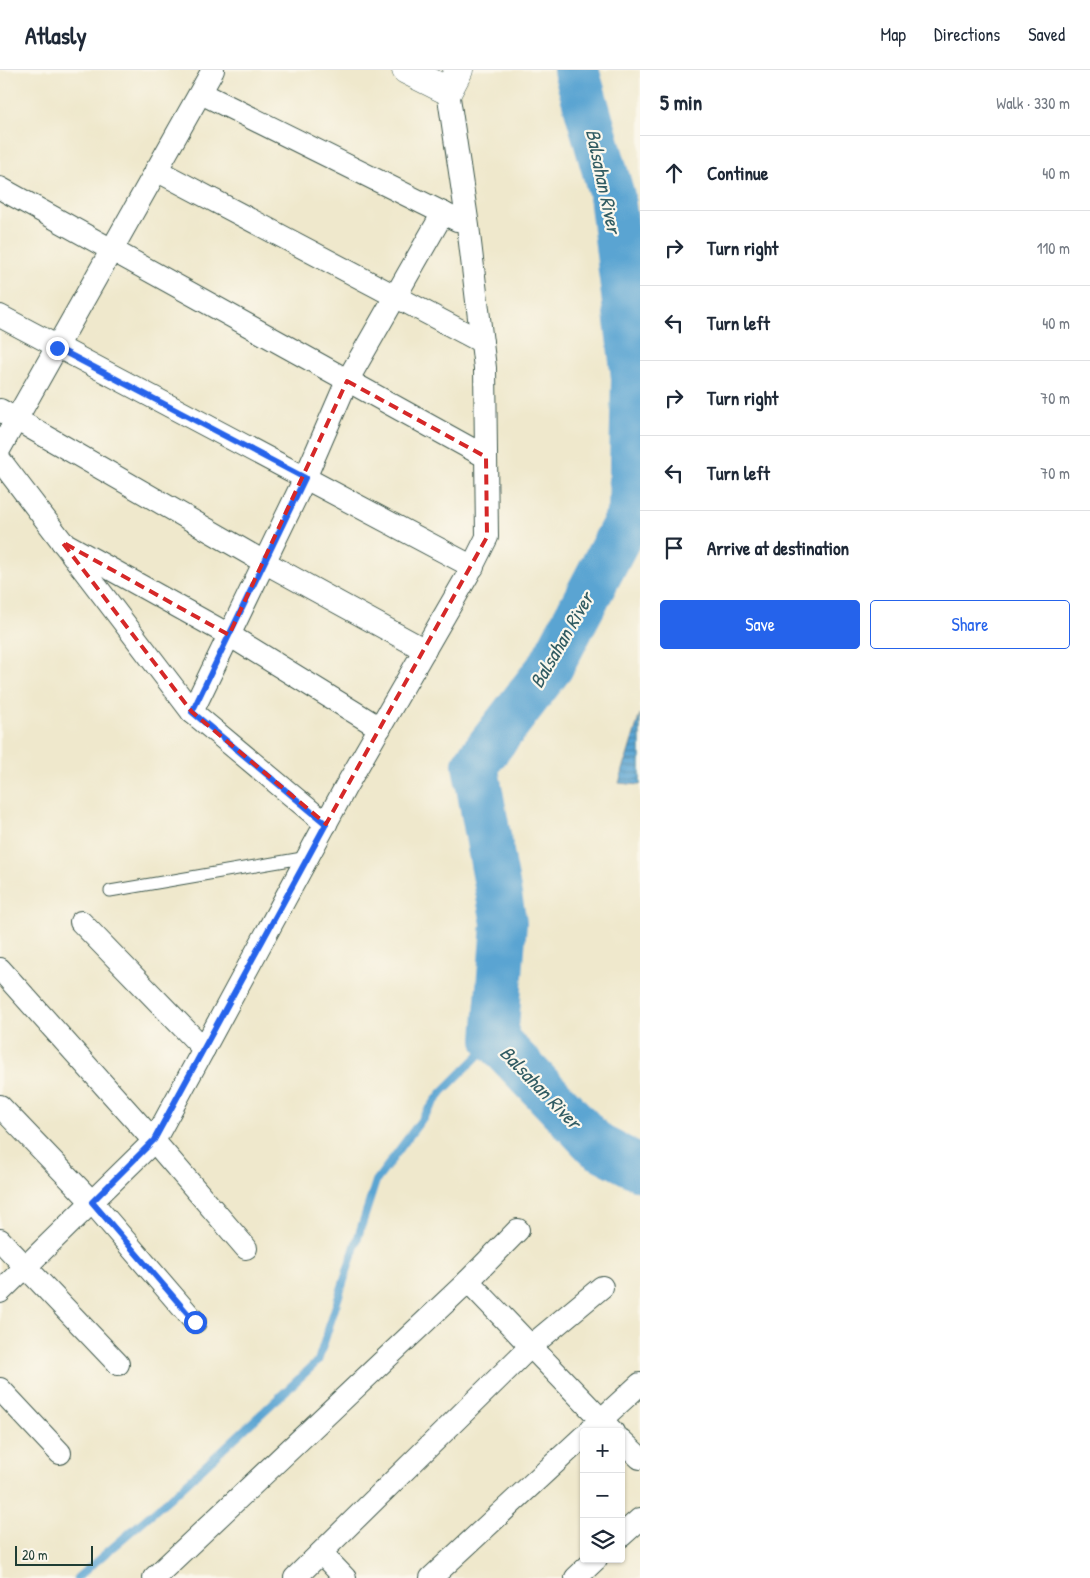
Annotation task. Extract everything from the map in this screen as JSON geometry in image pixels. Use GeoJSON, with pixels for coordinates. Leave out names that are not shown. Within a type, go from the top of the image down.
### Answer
{"type":"FeatureCollection","features":[{"type":"Feature","properties":{"kind":"street"},"geometry":{"type":"LineString","coordinates":[[0,448],[8,415],[57,348],[213,70]]}},
{"type":"Feature","properties":{"kind":"street"},"geometry":{"type":"LineString","coordinates":[[0,1292],[154,1140],[326,824],[472,567],[487,537],[485,368],[468,226],[454,81],[406,70]]}},
{"type":"Feature","properties":{"kind":"street"},"geometry":{"type":"LineString","coordinates":[[200,93],[468,226]]}},
{"type":"Feature","properties":{"kind":"street"},"geometry":{"type":"LineString","coordinates":[[156,170],[482,342]]}},
{"type":"Feature","properties":{"kind":"street"},"geometry":{"type":"LineString","coordinates":[[0,188],[486,458]]}},
{"type":"Feature","properties":{"kind":"street"},"geometry":{"type":"LineString","coordinates":[[192,712],[305,478],[347,381],[443,213]]}},
{"type":"Feature","properties":{"kind":"street"},"geometry":{"type":"LineString","coordinates":[[0,316],[472,567]]}},
{"type":"Feature","properties":{"kind":"street"},"geometry":{"type":"LineString","coordinates":[[8,415],[264,562],[425,650]]}},
{"type":"Feature","properties":{"kind":"street"},"geometry":{"type":"LineString","coordinates":[[0,460],[192,712],[326,824]]}},
{"type":"Feature","properties":{"kind":"street"},"geometry":{"type":"LineString","coordinates":[[62,542],[229,635],[380,728]]}},
{"type":"Feature","properties":{"kind":"street"},"geometry":{"type":"LineString","coordinates":[[81,922],[204,1049]]}},
{"type":"Feature","properties":{"kind":"street"},"geometry":{"type":"LineString","coordinates":[[0,969],[154,1140],[246,1248]]}},
{"type":"Feature","properties":{"kind":"street"},"geometry":{"type":"LineString","coordinates":[[0,1106],[92,1202],[195,1322]]}},
{"type":"Feature","properties":{"kind":"street"},"geometry":{"type":"LineString","coordinates":[[154,1578],[468,1281],[518,1230]]}},
{"type":"Feature","properties":{"kind":"street"},"geometry":{"type":"LineString","coordinates":[[0,1240],[118,1364]]}},
{"type":"Feature","properties":{"kind":"street"},"geometry":{"type":"LineString","coordinates":[[468,1281],[531,1346],[601,1428],[640,1384]]}},
{"type":"Feature","properties":{"kind":"street"},"geometry":{"type":"LineString","coordinates":[[295,1578],[531,1346],[602,1286]]}},
{"type":"Feature","properties":{"kind":"street"},"geometry":{"type":"LineString","coordinates":[[0,1389],[60,1453]]}},
{"type":"Feature","properties":{"kind":"street"},"geometry":{"type":"LineString","coordinates":[[432,1578],[580,1440]]}},
{"type":"Feature","properties":{"kind":"street"},"geometry":{"type":"LineString","coordinates":[[625,1444],[640,1458]]}},
{"type":"Feature","properties":{"kind":"street"},"geometry":{"type":"LineString","coordinates":[[625,1532],[640,1519]]}},
{"type":"Feature","properties":{"kind":"street"},"geometry":{"type":"LineString","coordinates":[[321,1553],[345,1578]]}},
{"type":"Feature","properties":{"kind":"street"},"geometry":{"type":"LineString","coordinates":[[576,1578],[592,1563]]}},
{"type":"Feature","properties":{"kind":"lane"},"geometry":{"type":"LineString","coordinates":[[110,891],[308,857]]}},
{"type":"Feature","properties":{"kind":"highlighted area"},"geometry":{"type":"Polygon","coordinates":[[[347,381],[486,457],[487,537],[326,824],[192,712],[62,542],[229,635],[347,381]]]}},
{"type":"Feature","properties":{"kind":"water"},"geometry":{"type":"Polygon","coordinates":[[[640,714],[640,785],[619,783],[640,714]]]}},
{"type":"Feature","properties":{"kind":"waterway","name":"Balsahan River"},"geometry":{"type":"LineString","coordinates":[[576,70],[612,196],[634,378],[631,513],[551,666],[475,765],[504,923],[495,1039],[597,1146],[640,1168]]}},
{"type":"Feature","properties":{"kind":"waterway"},"geometry":{"type":"LineString","coordinates":[[77,1578],[178,1491],[318,1361],[376,1181],[442,1092],[495,1039]]}},
{"type":"Feature","properties":{"kind":"route"},"geometry":{"type":"LineString","coordinates":[[57,348],[305,478],[192,712],[326,824],[154,1140],[92,1202],[195,1322]]}}]}
